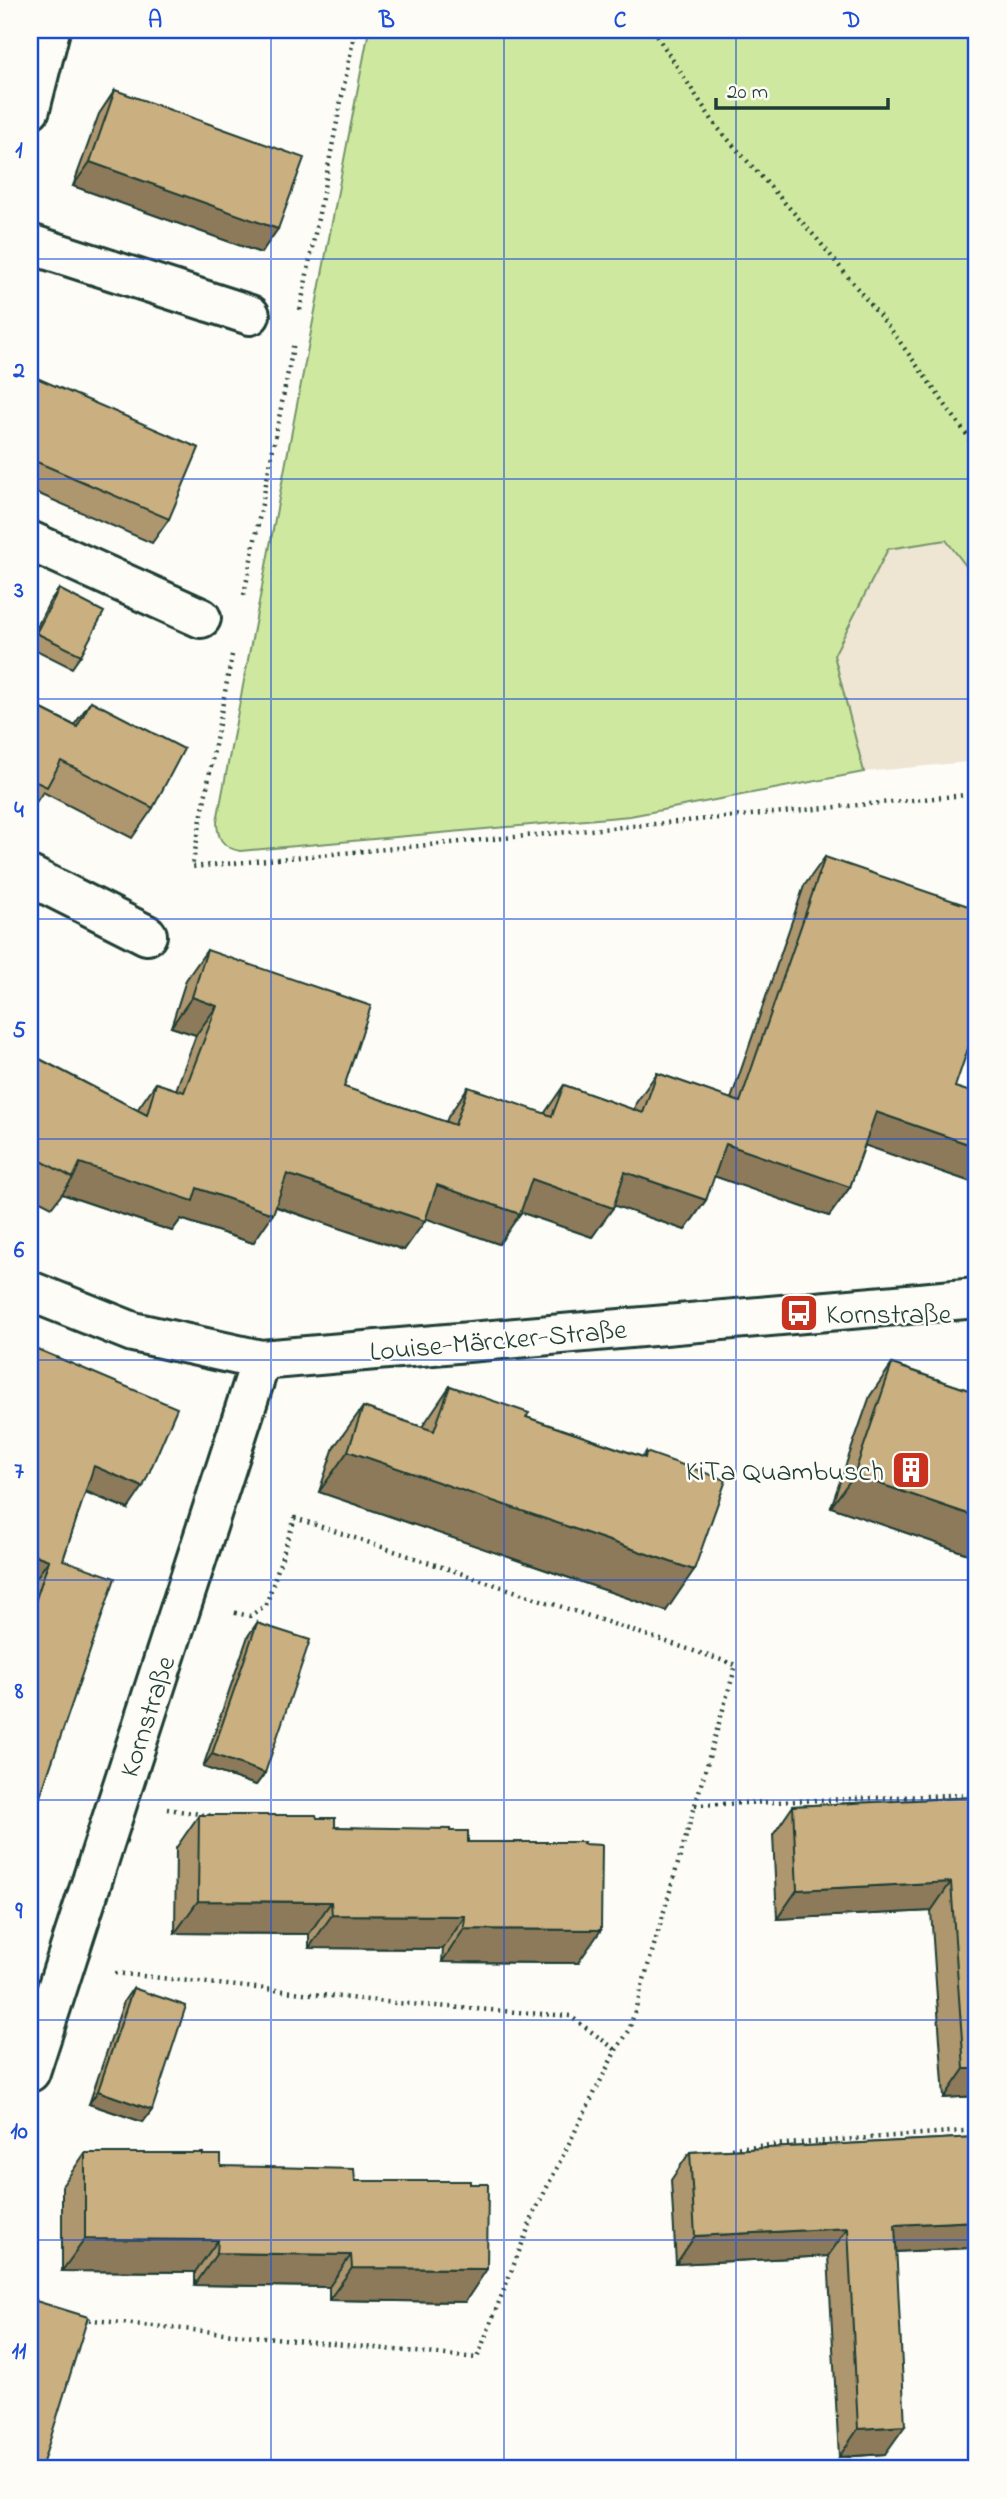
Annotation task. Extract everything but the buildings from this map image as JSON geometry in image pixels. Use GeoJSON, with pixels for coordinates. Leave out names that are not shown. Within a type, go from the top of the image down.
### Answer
{"type":"FeatureCollection","features":[{"type":"Feature","properties":{"kind":"street"},"geometry":{"type":"LineString","coordinates":[[30,109],[50,30]]}},
{"type":"Feature","properties":{"kind":"street"},"geometry":{"type":"LineString","coordinates":[[30,244],[250,315]]}},
{"type":"Feature","properties":{"kind":"street"},"geometry":{"type":"LineString","coordinates":[[30,541],[201,618]]}},
{"type":"Feature","properties":{"kind":"street"},"geometry":{"type":"LineString","coordinates":[[30,876],[147,935]]}},
{"type":"Feature","properties":{"kind":"street","name":"Louise-Märcker-Straße"},"geometry":{"type":"LineString","coordinates":[[30,1291],[133,1332],[261,1360],[977,1298]]}},
{"type":"Feature","properties":{"kind":"street","name":"Kornstraße"},"geometry":{"type":"LineString","coordinates":[[30,2072],[261,1360]]}},
{"type":"Feature","properties":{"kind":"path"},"geometry":{"type":"LineString","coordinates":[[299,316],[355,30]]}},
{"type":"Feature","properties":{"kind":"path"},"geometry":{"type":"LineString","coordinates":[[653,30],[716,126],[818,240],[892,331],[967,435],[977,455]]}},
{"type":"Feature","properties":{"kind":"path"},"geometry":{"type":"LineString","coordinates":[[243,601],[296,330]]}},
{"type":"Feature","properties":{"kind":"path"},"geometry":{"type":"LineString","coordinates":[[233,654],[192,866],[977,794]]}},
{"type":"Feature","properties":{"kind":"path"},"geometry":{"type":"LineString","coordinates":[[70,2318],[477,2358],[535,2211],[616,2050],[629,2031],[736,1665],[295,1518],[266,1605],[250,1616],[183,1601]]}},
{"type":"Feature","properties":{"kind":"path"},"geometry":{"type":"LineString","coordinates":[[695,1805],[977,1794]]}},
{"type":"Feature","properties":{"kind":"path"},"geometry":{"type":"LineString","coordinates":[[118,1802],[221,1817]]}},
{"type":"Feature","properties":{"kind":"path"},"geometry":{"type":"LineString","coordinates":[[65,1967],[396,2003],[570,2017],[616,2050]]}},
{"type":"Feature","properties":{"kind":"path"},"geometry":{"type":"LineString","coordinates":[[731,2148],[977,2130]]}},
{"type":"Feature","properties":{"kind":"shaded area"},"geometry":{"type":"Polygon","coordinates":[[[977,30],[977,761],[864,772],[630,816],[815,522],[977,30]]]}},
{"type":"Feature","properties":{"kind":"green space"},"geometry":{"type":"Polygon","coordinates":[[[369,30],[977,30],[977,580],[946,540],[888,549],[834,655],[864,772],[630,816],[240,851],[222,841],[217,821],[369,30]]]}},
{"type":"Feature","properties":{"kind":"place","name":"Kornstraße"},"geometry":{"type":"Point","coordinates":[799,1313]}},
{"type":"Feature","properties":{"kind":"place","name":"KiTa Quambusch"},"geometry":{"type":"Point","coordinates":[911,1470]}}]}
